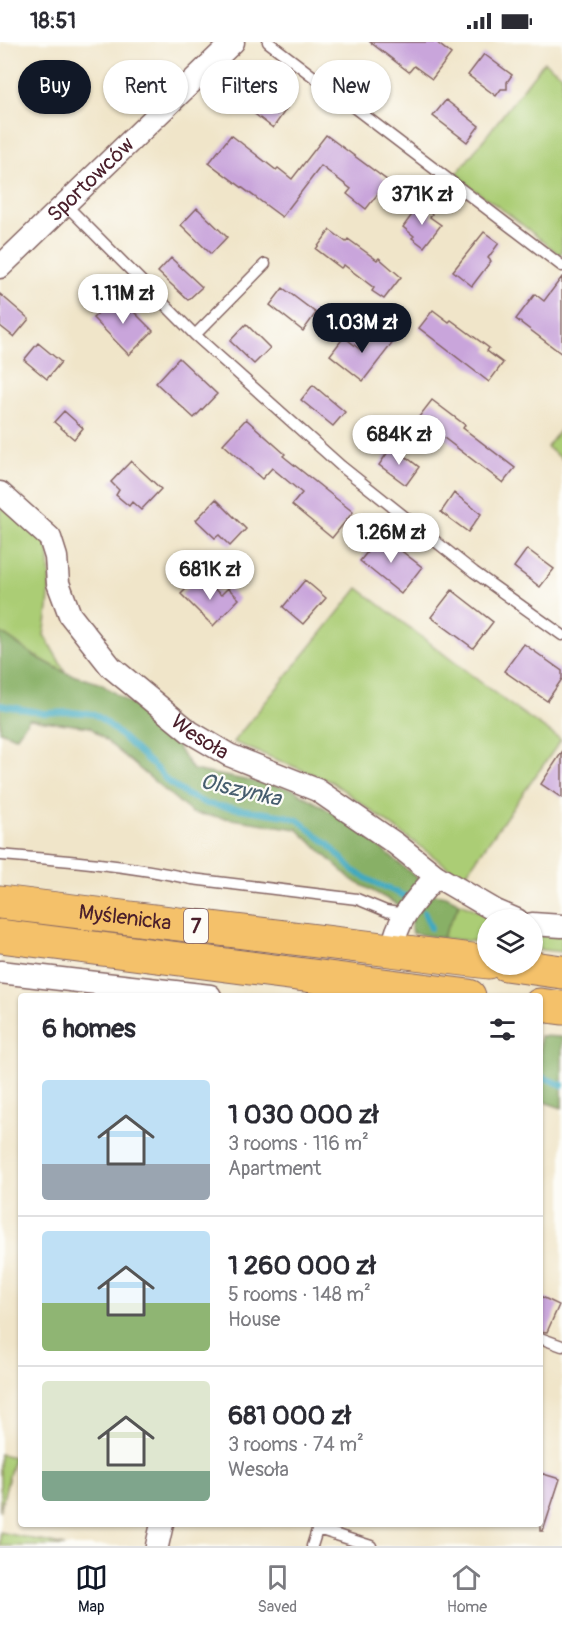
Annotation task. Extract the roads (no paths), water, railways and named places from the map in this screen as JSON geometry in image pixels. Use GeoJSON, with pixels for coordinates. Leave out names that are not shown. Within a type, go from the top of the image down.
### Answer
{"type":"FeatureCollection","features":[{"type":"Feature","properties":{"kind":"highway","name":"Myślenicka"},"geometry":{"type":"LineString","coordinates":[[0,902],[392,950]]}},
{"type":"Feature","properties":{"kind":"highway","name":"Myślenicka"},"geometry":{"type":"LineString","coordinates":[[0,936],[384,991]]}},
{"type":"Feature","properties":{"kind":"highway","name":"7"},"geometry":{"type":"LineString","coordinates":[[392,950],[477,961]]}},
{"type":"Feature","properties":{"kind":"highway"},"geometry":{"type":"LineString","coordinates":[[543,969],[562,972]]}},
{"type":"Feature","properties":{"kind":"highway","name":"7"},"geometry":{"type":"LineString","coordinates":[[384,991],[418,993]]}},
{"type":"Feature","properties":{"kind":"highway"},"geometry":{"type":"LineString","coordinates":[[543,1005],[562,1008]]}},
{"type":"Feature","properties":{"kind":"street","name":"Sportowców"},"geometry":{"type":"LineString","coordinates":[[0,267],[233,42]]}},
{"type":"Feature","properties":{"kind":"street","name":"Wesoła"},"geometry":{"type":"LineString","coordinates":[[0,493],[50,538],[56,557],[58,584],[70,615],[111,668],[190,732],[229,755],[317,790],[396,844],[436,876],[493,909]]}},
{"type":"Feature","properties":{"kind":"street"},"geometry":{"type":"LineString","coordinates":[[392,950],[395,934],[404,914],[436,876]]}},
{"type":"Feature","properties":{"kind":"street"},"geometry":{"type":"LineString","coordinates":[[543,925],[562,926]]}},
{"type":"Feature","properties":{"kind":"street"},"geometry":{"type":"LineString","coordinates":[[0,972],[184,993]]}},
{"type":"Feature","properties":{"kind":"street"},"geometry":{"type":"LineString","coordinates":[[157,1546],[161,1527]]}},
{"type":"Feature","properties":{"kind":"lane"},"geometry":{"type":"LineString","coordinates":[[268,42],[562,266]]}},
{"type":"Feature","properties":{"kind":"lane"},"geometry":{"type":"LineString","coordinates":[[66,205],[195,334],[341,466],[474,572],[562,635]]}},
{"type":"Feature","properties":{"kind":"lane"},"geometry":{"type":"LineString","coordinates":[[195,334],[265,264]]}},
{"type":"Feature","properties":{"kind":"lane"},"geometry":{"type":"LineString","coordinates":[[0,855],[69,861],[357,899],[386,911],[404,914]]}},
{"type":"Feature","properties":{"kind":"lane"},"geometry":{"type":"LineString","coordinates":[[543,1339],[562,1346]]}},
{"type":"Feature","properties":{"kind":"lane"},"geometry":{"type":"LineString","coordinates":[[312,1546],[319,1527],[371,1546]]}},
{"type":"Feature","properties":{"kind":"waterway","name":"Olszynka"},"geometry":{"type":"LineString","coordinates":[[0,705],[44,713],[94,714],[107,723],[167,781],[187,795],[207,804],[286,816],[298,820],[328,844],[354,871],[407,897]]}},
{"type":"Feature","properties":{"kind":"waterway","name":"Olszynka"},"geometry":{"type":"LineString","coordinates":[[424,912],[431,928]]}},
{"type":"Feature","properties":{"kind":"waterway","name":"Olszynka"},"geometry":{"type":"LineString","coordinates":[[543,1077],[562,1085]]}}]}
